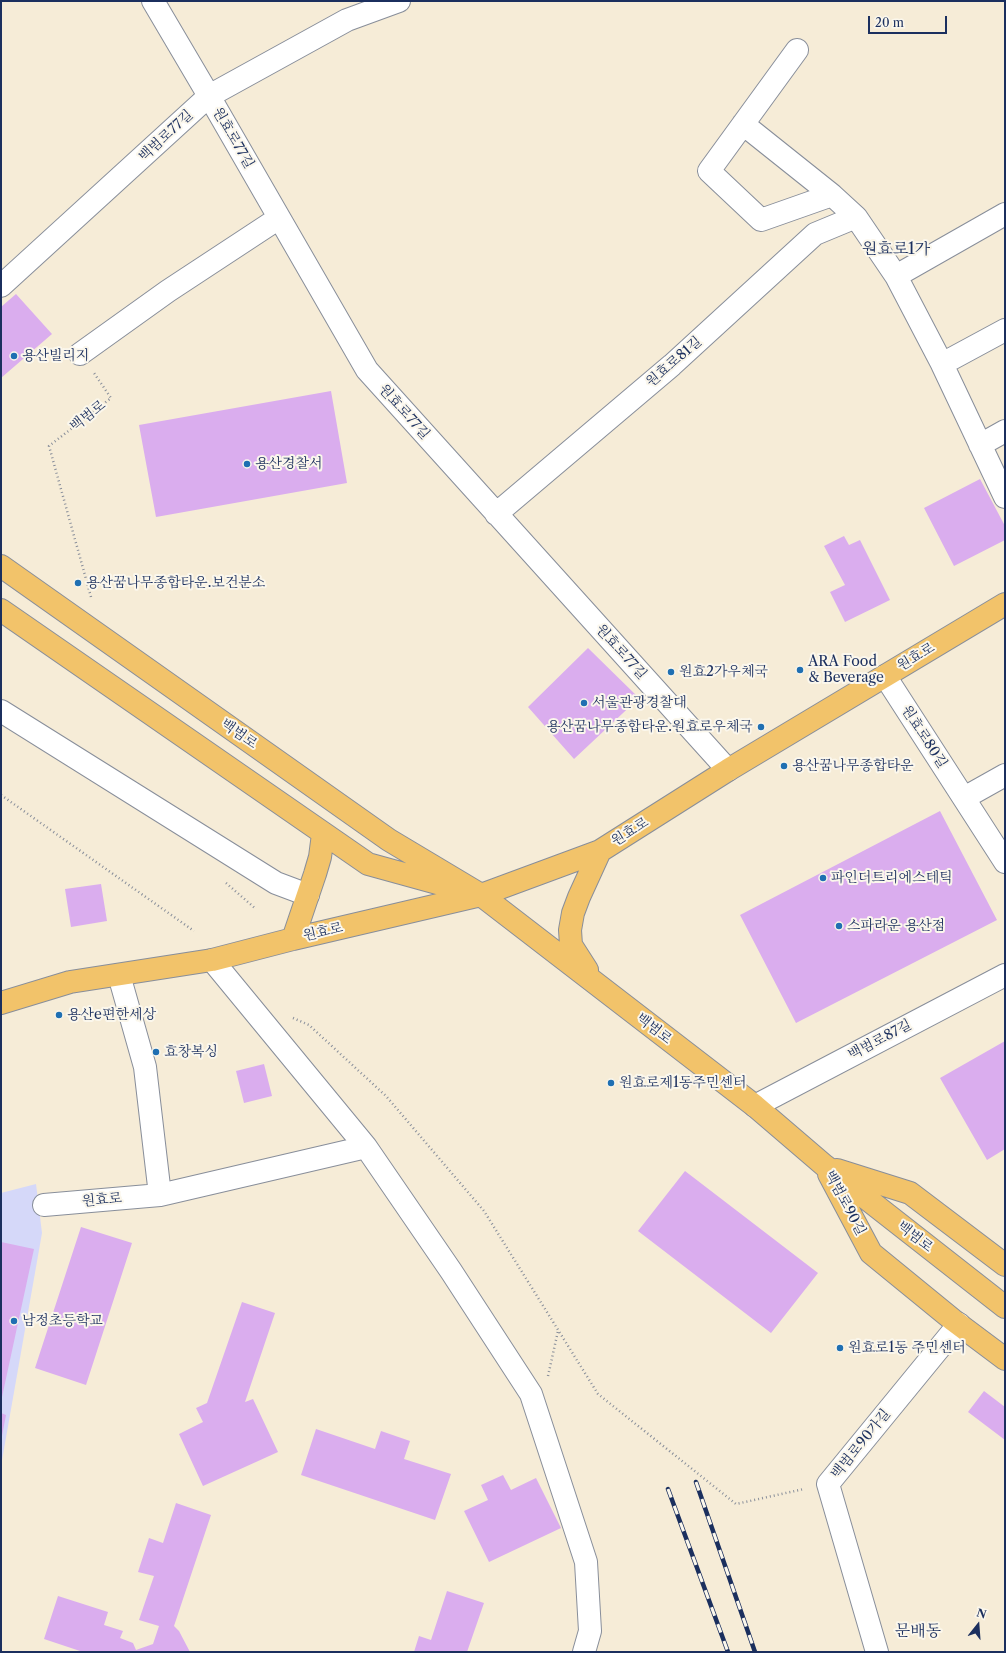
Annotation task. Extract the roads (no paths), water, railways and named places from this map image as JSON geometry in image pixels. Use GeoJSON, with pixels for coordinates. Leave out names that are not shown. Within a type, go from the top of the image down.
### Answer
{"type":"FeatureCollection","features":[{"type":"Feature","properties":{"kind":"main road","name":"백범로"},"geometry":{"type":"LineString","coordinates":[[1,566],[389,840],[481,895],[755,1106],[825,1166],[1005,1307]]}},
{"type":"Feature","properties":{"kind":"main road","name":"원효로"},"geometry":{"type":"LineString","coordinates":[[1,1003],[70,982],[212,960],[293,939],[481,895],[600,851],[728,770],[1005,604]]}},
{"type":"Feature","properties":{"kind":"main road","name":"백범로"},"geometry":{"type":"LineString","coordinates":[[1,610],[368,864],[481,895]]}},
{"type":"Feature","properties":{"kind":"main road"},"geometry":{"type":"LineString","coordinates":[[300,818],[321,820],[327,811],[319,791]]}},
{"type":"Feature","properties":{"kind":"main road"},"geometry":{"type":"LineString","coordinates":[[293,939],[320,857],[323,834]]}},
{"type":"Feature","properties":{"kind":"main road"},"geometry":{"type":"LineString","coordinates":[[597,985],[571,945],[570,930],[579,897],[600,851]]}},
{"type":"Feature","properties":{"kind":"main road","name":"백범로"},"geometry":{"type":"LineString","coordinates":[[825,1166],[1005,1293]]}},
{"type":"Feature","properties":{"kind":"main road","name":"백범로90길"},"geometry":{"type":"LineString","coordinates":[[825,1166],[910,1193],[1005,1265]]}},
{"type":"Feature","properties":{"kind":"main road","name":"백범로90길"},"geometry":{"type":"LineString","coordinates":[[825,1166],[871,1253],[1005,1359]]}},
{"type":"Feature","properties":{"kind":"street","name":"원효로77길"},"geometry":{"type":"LineString","coordinates":[[153,1],[366,370],[728,770]]}},
{"type":"Feature","properties":{"kind":"street","name":"백범로77길"},"geometry":{"type":"LineString","coordinates":[[1,286],[209,96],[347,20],[399,1]]}},
{"type":"Feature","properties":{"kind":"street"},"geometry":{"type":"LineString","coordinates":[[797,50],[709,171],[761,220],[832,195]]}},
{"type":"Feature","properties":{"kind":"street"},"geometry":{"type":"LineString","coordinates":[[743,124],[832,195],[856,217],[896,276],[942,364],[1005,497]]}},
{"type":"Feature","properties":{"kind":"street"},"geometry":{"type":"LineString","coordinates":[[896,276],[1005,214]]}},
{"type":"Feature","properties":{"kind":"street","name":"원효로81길"},"geometry":{"type":"LineString","coordinates":[[496,514],[672,365],[815,234],[856,217]]}},
{"type":"Feature","properties":{"kind":"street"},"geometry":{"type":"LineString","coordinates":[[80,354],[168,291],[279,218]]}},
{"type":"Feature","properties":{"kind":"street"},"geometry":{"type":"LineString","coordinates":[[942,364],[1005,330]]}},
{"type":"Feature","properties":{"kind":"street"},"geometry":{"type":"LineString","coordinates":[[980,444],[1005,431]]}},
{"type":"Feature","properties":{"kind":"street","name":"원효로80길"},"geometry":{"type":"LineString","coordinates":[[885,676],[1005,862]]}},
{"type":"Feature","properties":{"kind":"street"},"geometry":{"type":"LineString","coordinates":[[1,711],[276,883],[308,895]]}},
{"type":"Feature","properties":{"kind":"street"},"geometry":{"type":"LineString","coordinates":[[964,798],[1005,775]]}},
{"type":"Feature","properties":{"kind":"street"},"geometry":{"type":"LineString","coordinates":[[212,960],[366,1147],[451,1271],[531,1394],[586,1562],[590,1630],[584,1652]]}},
{"type":"Feature","properties":{"kind":"street","name":"백범로87길"},"geometry":{"type":"LineString","coordinates":[[755,1106],[1005,974]]}},
{"type":"Feature","properties":{"kind":"street"},"geometry":{"type":"LineString","coordinates":[[119,975],[145,1067],[160,1195]]}},
{"type":"Feature","properties":{"kind":"street","name":"원효로"},"geometry":{"type":"LineString","coordinates":[[44,1205],[160,1195],[366,1147]]}},
{"type":"Feature","properties":{"kind":"street","name":"백범로90가길"},"geometry":{"type":"LineString","coordinates":[[877,1652],[828,1484],[959,1324]]}},
{"type":"Feature","properties":{"kind":"railway"},"geometry":{"type":"LineString","coordinates":[[696,1482],[755,1652]]}},
{"type":"Feature","properties":{"kind":"railway"},"geometry":{"type":"LineString","coordinates":[[668,1489],[728,1652]]}},
{"type":"Feature","properties":{"kind":"place","name":"용산빌리지"},"geometry":{"type":"Point","coordinates":[14,356]}},
{"type":"Feature","properties":{"kind":"place","name":"용산경찰서"},"geometry":{"type":"Point","coordinates":[247,464]}},
{"type":"Feature","properties":{"kind":"place","name":"용산꿈나무종합타운.보건분소"},"geometry":{"type":"Point","coordinates":[78,583]}},
{"type":"Feature","properties":{"kind":"place","name":"ARA Food & Beverage"},"geometry":{"type":"Point","coordinates":[800,670]}},
{"type":"Feature","properties":{"kind":"place","name":"원효2가우체국"},"geometry":{"type":"Point","coordinates":[671,672]}},
{"type":"Feature","properties":{"kind":"place","name":"서울관광경찰대"},"geometry":{"type":"Point","coordinates":[584,703]}},
{"type":"Feature","properties":{"kind":"place","name":"용산꿈나무종합타운.원효로우체국"},"geometry":{"type":"Point","coordinates":[761,727]}},
{"type":"Feature","properties":{"kind":"place","name":"용산꿈나무종합타운"},"geometry":{"type":"Point","coordinates":[784,766]}},
{"type":"Feature","properties":{"kind":"place","name":"파인더트리에스테틱"},"geometry":{"type":"Point","coordinates":[823,878]}},
{"type":"Feature","properties":{"kind":"place","name":"스파라운 용산점"},"geometry":{"type":"Point","coordinates":[839,926]}},
{"type":"Feature","properties":{"kind":"place","name":"용산e편한세상"},"geometry":{"type":"Point","coordinates":[59,1015]}},
{"type":"Feature","properties":{"kind":"place","name":"효창복싱"},"geometry":{"type":"Point","coordinates":[156,1052]}},
{"type":"Feature","properties":{"kind":"place","name":"원효로제1동주민센터"},"geometry":{"type":"Point","coordinates":[611,1083]}},
{"type":"Feature","properties":{"kind":"place","name":"남정초등학교"},"geometry":{"type":"Point","coordinates":[14,1321]}},
{"type":"Feature","properties":{"kind":"place","name":"원효로1동 주민센터"},"geometry":{"type":"Point","coordinates":[840,1348]}},
{"type":"Feature","properties":{"kind":"district","name":"원효로1가"},"geometry":{"type":"Point","coordinates":[896,249]}},
{"type":"Feature","properties":{"kind":"district","name":"문배동"},"geometry":{"type":"Point","coordinates":[918,1631]}}]}
